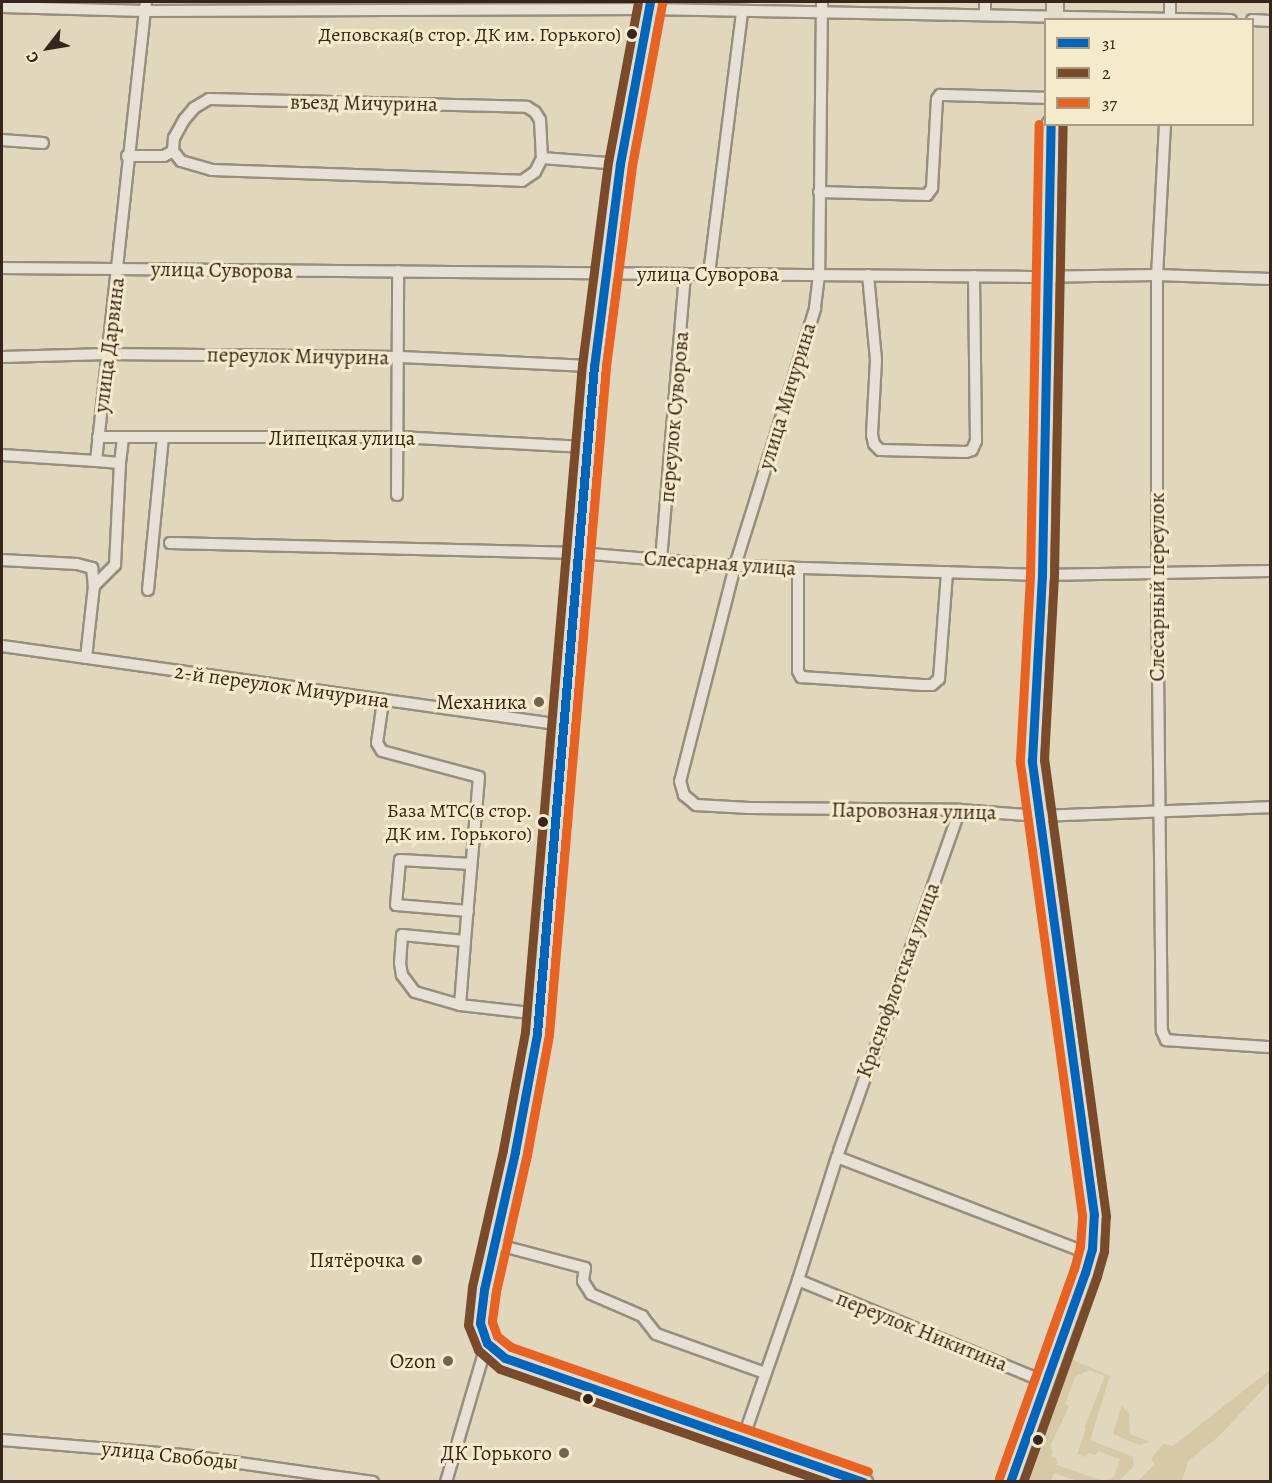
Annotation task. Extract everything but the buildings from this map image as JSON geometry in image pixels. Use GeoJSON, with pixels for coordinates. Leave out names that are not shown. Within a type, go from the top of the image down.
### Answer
{"type":"FeatureCollection","features":[{"type":"Feature","properties":{"kind":"main road"},"geometry":{"type":"LineString","coordinates":[[649,5],[620,164],[585,447],[579,553],[533,1065],[480,1317],[481,1331],[487,1343],[505,1358],[864,1482]]}},
{"type":"Feature","properties":{"kind":"main road"},"geometry":{"type":"LineString","coordinates":[[1010,1482],[1090,1254],[1094,1215],[1032,760],[1042,575],[1051,126]]}},
{"type":"Feature","properties":{"kind":"street"},"geometry":{"type":"LineString","coordinates":[[985,2],[985,15]]}},
{"type":"Feature","properties":{"kind":"street"},"geometry":{"type":"LineString","coordinates":[[2,7],[649,5],[742,13],[822,7],[887,7],[985,15],[1055,13],[1170,18],[1170,2]]}},
{"type":"Feature","properties":{"kind":"street","name":"улица Дарвина"},"geometry":{"type":"LineString","coordinates":[[96,460],[127,156],[146,6]]}},
{"type":"Feature","properties":{"kind":"street","name":"улица Мичурина"},"geometry":{"type":"LineString","coordinates":[[680,781],[735,567],[815,309],[819,275],[822,7]]}},
{"type":"Feature","properties":{"kind":"street"},"geometry":{"type":"LineString","coordinates":[[710,274],[742,13]]}},
{"type":"Feature","properties":{"kind":"street"},"geometry":{"type":"LineString","coordinates":[[1254,20],[1270,21]]}},
{"type":"Feature","properties":{"kind":"street"},"geometry":{"type":"LineString","coordinates":[[819,192],[927,195],[932,188],[940,95],[1044,98]]}},
{"type":"Feature","properties":{"kind":"street","name":"въезд Мичурина"},"geometry":{"type":"LineString","coordinates":[[173,151],[174,138],[194,108],[209,99],[527,107],[536,112],[540,120],[542,158]]}},
{"type":"Feature","properties":{"kind":"street","name":"Слесарный переулок"},"geometry":{"type":"LineString","coordinates":[[1165,126],[1157,275],[1156,572],[1162,1031],[1166,1040],[1270,1047]]}},
{"type":"Feature","properties":{"kind":"street"},"geometry":{"type":"LineString","coordinates":[[2,140],[43,143]]}},
{"type":"Feature","properties":{"kind":"street"},"geometry":{"type":"LineString","coordinates":[[127,156],[164,156],[173,151],[181,161],[212,170],[522,181],[535,172],[542,158],[620,164]]}},
{"type":"Feature","properties":{"kind":"street","name":"улица Суворова"},"geometry":{"type":"LineString","coordinates":[[2,268],[1047,277],[1157,275],[1270,279]]}},
{"type":"Feature","properties":{"kind":"street"},"geometry":{"type":"LineString","coordinates":[[397,495],[400,357],[398,271]]}},
{"type":"Feature","properties":{"kind":"street","name":"переулок Суворова"},"geometry":{"type":"LineString","coordinates":[[661,560],[685,274]]}},
{"type":"Feature","properties":{"kind":"street"},"geometry":{"type":"LineString","coordinates":[[868,275],[876,360],[872,435],[874,444],[880,450],[966,452],[972,450],[976,441],[974,276]]}},
{"type":"Feature","properties":{"kind":"street","name":"переулок Мичурина"},"geometry":{"type":"LineString","coordinates":[[2,357],[107,354],[400,357],[594,366]]}},
{"type":"Feature","properties":{"kind":"street","name":"Липецкая улица"},"geometry":{"type":"LineString","coordinates":[[98,437],[399,437],[585,447]]}},
{"type":"Feature","properties":{"kind":"street"},"geometry":{"type":"LineString","coordinates":[[94,586],[115,565],[123,438]]}},
{"type":"Feature","properties":{"kind":"street"},"geometry":{"type":"LineString","coordinates":[[148,590],[163,438]]}},
{"type":"Feature","properties":{"kind":"street"},"geometry":{"type":"LineString","coordinates":[[2,454],[120,463]]}},
{"type":"Feature","properties":{"kind":"street","name":"Слесарная улица"},"geometry":{"type":"LineString","coordinates":[[170,543],[579,553],[735,567],[1042,575],[1270,571]]}},
{"type":"Feature","properties":{"kind":"street"},"geometry":{"type":"LineString","coordinates":[[2,560],[92,568],[94,586],[86,658]]}},
{"type":"Feature","properties":{"kind":"street"},"geometry":{"type":"LineString","coordinates":[[798,568],[798,671],[801,677],[923,685],[932,685],[939,679],[947,572]]}},
{"type":"Feature","properties":{"kind":"street","name":"2-й переулок Мичурина"},"geometry":{"type":"LineString","coordinates":[[2,646],[563,724]]}},
{"type":"Feature","properties":{"kind":"street"},"geometry":{"type":"LineString","coordinates":[[383,700],[377,743],[382,751],[479,777],[460,1005]]}},
{"type":"Feature","properties":{"kind":"street","name":"Паровозная улица"},"geometry":{"type":"LineString","coordinates":[[680,781],[684,795],[696,805],[749,808],[960,810],[1039,816],[1270,807]]}},
{"type":"Feature","properties":{"kind":"street","name":"Краснофлотская улица"},"geometry":{"type":"LineString","coordinates":[[743,1439],[798,1280],[850,1114],[960,810]]}},
{"type":"Feature","properties":{"kind":"street"},"geometry":{"type":"LineString","coordinates":[[468,910],[396,905],[400,860],[471,864]]}},
{"type":"Feature","properties":{"kind":"street"},"geometry":{"type":"LineString","coordinates":[[465,941],[402,935],[400,963],[402,975],[415,992],[460,1005],[539,1014]]}},
{"type":"Feature","properties":{"kind":"street"},"geometry":{"type":"LineString","coordinates":[[838,1154],[1090,1254]]}},
{"type":"Feature","properties":{"kind":"street"},"geometry":{"type":"LineString","coordinates":[[495,1244],[585,1268],[584,1281],[591,1294],[642,1316],[656,1334],[765,1373]]}},
{"type":"Feature","properties":{"kind":"street","name":"переулок Никитина"},"geometry":{"type":"LineString","coordinates":[[798,1280],[1046,1382]]}},
{"type":"Feature","properties":{"kind":"street"},"geometry":{"type":"LineString","coordinates":[[446,1482],[487,1343]]}},
{"type":"Feature","properties":{"kind":"street","name":"улица Свободы"},"geometry":{"type":"LineString","coordinates":[[2,1440],[183,1455],[373,1482]]}},
{"type":"Feature","properties":{"kind":"shaded area"},"geometry":{"type":"Polygon","coordinates":[[[1062,1355],[1110,1376],[1090,1440],[1133,1457],[1134,1466],[1119,1481],[1103,1481],[1077,1481],[1054,1473],[1051,1480],[1056,1481],[1017,1482],[1027,1454],[1034,1449],[1041,1429],[1039,1422],[1046,1402],[1051,1403],[1054,1395],[1049,1393],[1062,1355]],[[1089,1370],[1075,1377],[1065,1404],[1069,1406],[1050,1446],[1053,1451],[1051,1456],[1056,1458],[1057,1465],[1103,1481],[1114,1477],[1120,1459],[1098,1451],[1096,1455],[1088,1453],[1086,1457],[1077,1454],[1086,1429],[1084,1428],[1105,1376],[1089,1370]]]}},
{"type":"Feature","properties":{"kind":"shaded area"},"geometry":{"type":"Polygon","coordinates":[[[1270,1370],[1270,1382],[1218,1437],[1188,1461],[1182,1481],[1138,1481],[1155,1464],[1151,1459],[1163,1444],[1173,1446],[1270,1370]]]}},
{"type":"Feature","properties":{"kind":"shaded area"},"geometry":{"type":"Polygon","coordinates":[[[1122,1406],[1129,1414],[1130,1434],[1150,1442],[1139,1445],[1113,1434],[1122,1406]]]}},
{"type":"Feature","properties":{"kind":"transit line","name":"2"},"geometry":{"type":"LineString","coordinates":[[638,2],[608,162],[582,364],[525,1032],[503,1150],[472,1287],[468,1325],[478,1350],[500,1369],[826,1482]]}},
{"type":"Feature","properties":{"kind":"transit line","name":"31"},"geometry":{"type":"LineString","coordinates":[[650,2],[620,164],[594,366],[537,1034],[515,1152],[484,1290],[480,1323],[487,1343],[505,1358],[863,1482]]}},
{"type":"Feature","properties":{"kind":"transit line","name":"37"},"geometry":{"type":"LineString","coordinates":[[662,4],[632,166],[606,367],[549,1035],[527,1155],[496,1292],[492,1322],[497,1336],[511,1347],[868,1471]]}},
{"type":"Feature","properties":{"kind":"transit line","name":"37"},"geometry":{"type":"LineString","coordinates":[[999,1478],[1074,1269],[1080,1247],[1082,1215],[1020,760],[1030,575],[1039,124]]}},
{"type":"Feature","properties":{"kind":"transit line","name":"31"},"geometry":{"type":"LineString","coordinates":[[1010,1482],[1085,1273],[1092,1249],[1094,1215],[1032,760],[1042,575],[1051,126]]}},
{"type":"Feature","properties":{"kind":"transit line","name":"2"},"geometry":{"type":"LineString","coordinates":[[1023,1482],[1097,1276],[1104,1251],[1106,1216],[1044,760],[1054,575],[1063,126]]}},
{"type":"Feature","properties":{"kind":"place","name":"Деповская(в стор. ДК им. Горького)"},"geometry":{"type":"Point","coordinates":[632,34]}},
{"type":"Feature","properties":{"kind":"place","name":"Механика"},"geometry":{"type":"Point","coordinates":[539,702]}},
{"type":"Feature","properties":{"kind":"place","name":"База МТС(в стор. ДК им. Горького)"},"geometry":{"type":"Point","coordinates":[543,822]}},
{"type":"Feature","properties":{"kind":"place","name":"Пятёрочка"},"geometry":{"type":"Point","coordinates":[417,1260]}},
{"type":"Feature","properties":{"kind":"place","name":"Ozon"},"geometry":{"type":"Point","coordinates":[448,1361]}},
{"type":"Feature","properties":{"kind":"place","name":"ДК Горького"},"geometry":{"type":"Point","coordinates":[564,1453]}}]}
